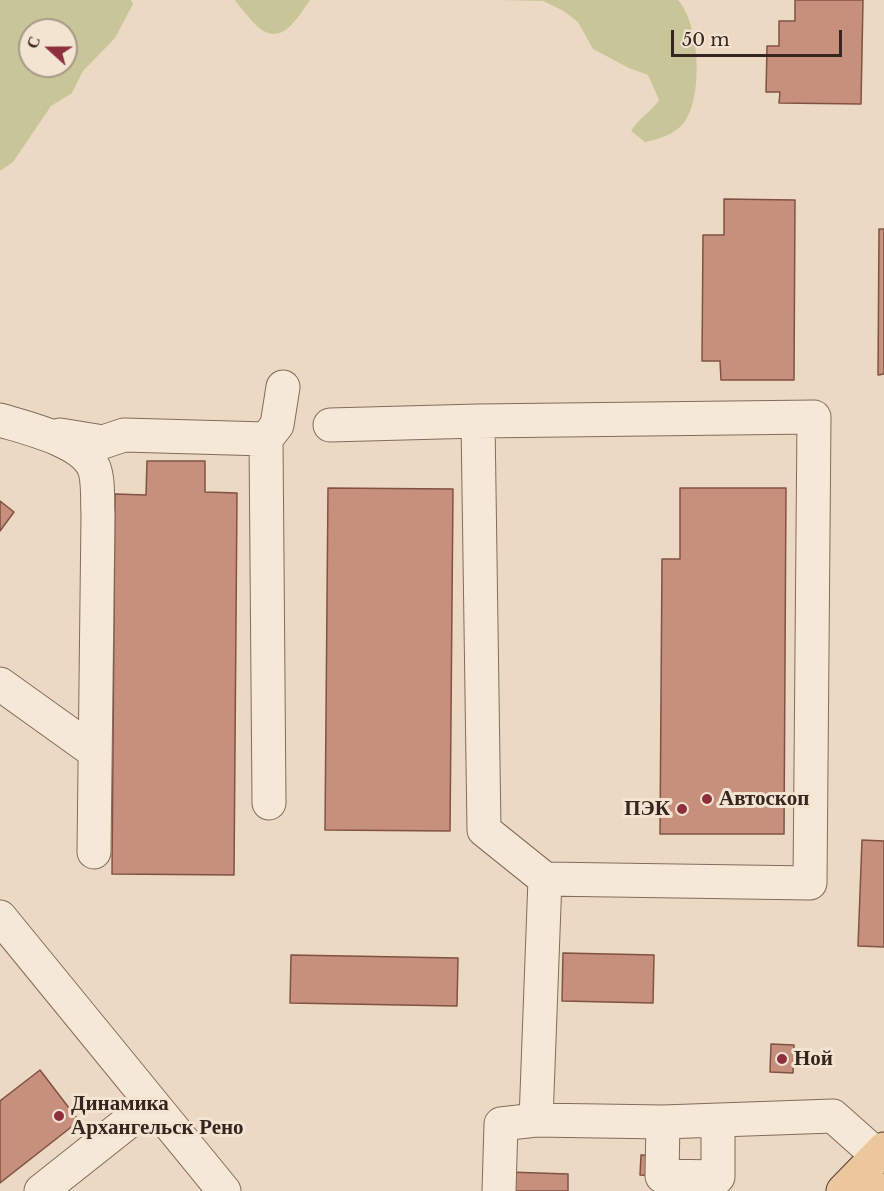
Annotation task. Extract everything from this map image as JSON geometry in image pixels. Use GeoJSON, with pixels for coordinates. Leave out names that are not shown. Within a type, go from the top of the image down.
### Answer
{"type":"FeatureCollection","features":[{"type":"Feature","properties":{"kind":"main road"},"geometry":{"type":"LineString","coordinates":[[843,1191],[881,1153]]}},
{"type":"Feature","properties":{"kind":"street"},"geometry":{"type":"LineString","coordinates":[[269,803],[266,439],[277,425],[283,387]]}},
{"type":"Feature","properties":{"kind":"street"},"geometry":{"type":"LineString","coordinates":[[330,425],[478,421],[814,417],[810,884],[545,879],[484,830],[478,421]]}},
{"type":"Feature","properties":{"kind":"street"},"geometry":{"type":"LineString","coordinates":[[0,420],[35,430],[103,441],[124,435],[266,439]]}},
{"type":"Feature","properties":{"kind":"street"},"geometry":{"type":"LineString","coordinates":[[35,430],[87,456],[95,470],[98,515],[94,852]]}},
{"type":"Feature","properties":{"kind":"street"},"geometry":{"type":"LineString","coordinates":[[0,684],[95,752]]}},
{"type":"Feature","properties":{"kind":"street"},"geometry":{"type":"LineString","coordinates":[[536,1120],[545,879]]}},
{"type":"Feature","properties":{"kind":"street"},"geometry":{"type":"LineString","coordinates":[[0,917],[224,1191]]}},
{"type":"Feature","properties":{"kind":"street"},"geometry":{"type":"LineString","coordinates":[[41,1191],[152,1103]]}},
{"type":"Feature","properties":{"kind":"street"},"geometry":{"type":"LineString","coordinates":[[499,1191],[501,1124],[536,1120],[663,1122],[833,1116],[881,1153]]}},
{"type":"Feature","properties":{"kind":"street"},"geometry":{"type":"LineString","coordinates":[[663,1122],[662,1176],[718,1177],[718,1120]]}},
{"type":"Feature","properties":{"kind":"shaded area"},"geometry":{"type":"Polygon","coordinates":[[[0,0],[131,0],[133,4],[115,38],[83,71],[72,93],[51,106],[13,162],[0,171],[0,0]]]}},
{"type":"Feature","properties":{"kind":"shaded area"},"geometry":{"type":"Polygon","coordinates":[[[235,0],[310,0],[289,27],[274,34],[257,26],[235,0]]]}},
{"type":"Feature","properties":{"kind":"shaded area"},"geometry":{"type":"Polygon","coordinates":[[[501,0],[678,0],[691,26],[697,61],[694,97],[690,112],[683,124],[666,136],[645,142],[631,131],[659,100],[648,75],[593,49],[578,22],[562,10],[543,1],[501,0]]]}},
{"type":"Feature","properties":{"kind":"building"},"geometry":{"type":"Polygon","coordinates":[[[795,0],[863,0],[861,104],[779,103],[780,92],[766,92],[767,46],[779,46],[779,21],[795,21],[795,0]]]}},
{"type":"Feature","properties":{"kind":"building"},"geometry":{"type":"Polygon","coordinates":[[[724,199],[795,200],[794,380],[721,380],[720,361],[702,361],[703,235],[724,235],[724,199]]]}},
{"type":"Feature","properties":{"kind":"building"},"geometry":{"type":"Polygon","coordinates":[[[879,229],[884,229],[884,374],[878,375],[879,229]]]}},
{"type":"Feature","properties":{"kind":"building"},"geometry":{"type":"Polygon","coordinates":[[[147,461],[205,461],[205,492],[237,493],[234,875],[112,874],[115,494],[146,495],[147,461]]]}},
{"type":"Feature","properties":{"kind":"building"},"geometry":{"type":"Polygon","coordinates":[[[328,488],[453,489],[450,831],[325,830],[328,488]]]}},
{"type":"Feature","properties":{"kind":"building"},"geometry":{"type":"Polygon","coordinates":[[[680,488],[786,488],[784,834],[660,834],[662,559],[680,559],[680,488]]]}},
{"type":"Feature","properties":{"kind":"building"},"geometry":{"type":"Polygon","coordinates":[[[0,501],[14,512],[0,531],[0,501]]]}},
{"type":"Feature","properties":{"kind":"building"},"geometry":{"type":"Polygon","coordinates":[[[862,840],[884,841],[884,947],[858,946],[862,840]]]}},
{"type":"Feature","properties":{"kind":"building"},"geometry":{"type":"Polygon","coordinates":[[[563,953],[654,955],[653,1003],[562,1001],[563,953]]]}},
{"type":"Feature","properties":{"kind":"building"},"geometry":{"type":"Polygon","coordinates":[[[291,955],[458,958],[457,1006],[290,1003],[291,955]]]}},
{"type":"Feature","properties":{"kind":"building"},"geometry":{"type":"Polygon","coordinates":[[[771,1044],[794,1045],[793,1073],[770,1072],[771,1044]]]}},
{"type":"Feature","properties":{"kind":"building"},"geometry":{"type":"Polygon","coordinates":[[[40,1070],[79,1121],[0,1183],[0,1101],[40,1070]]]}},
{"type":"Feature","properties":{"kind":"building"},"geometry":{"type":"Polygon","coordinates":[[[641,1155],[654,1156],[653,1176],[640,1175],[641,1155]]]}},
{"type":"Feature","properties":{"kind":"building"},"geometry":{"type":"Polygon","coordinates":[[[508,1172],[568,1174],[568,1191],[507,1191],[508,1172]]]}},
{"type":"Feature","properties":{"kind":"place","name":"Автоскоп"},"geometry":{"type":"Point","coordinates":[707,799]}},
{"type":"Feature","properties":{"kind":"place","name":"ПЭК"},"geometry":{"type":"Point","coordinates":[682,809]}},
{"type":"Feature","properties":{"kind":"place","name":"Ной"},"geometry":{"type":"Point","coordinates":[782,1059]}},
{"type":"Feature","properties":{"kind":"place","name":"Динамика Архангельск Рено"},"geometry":{"type":"Point","coordinates":[59,1116]}}]}
